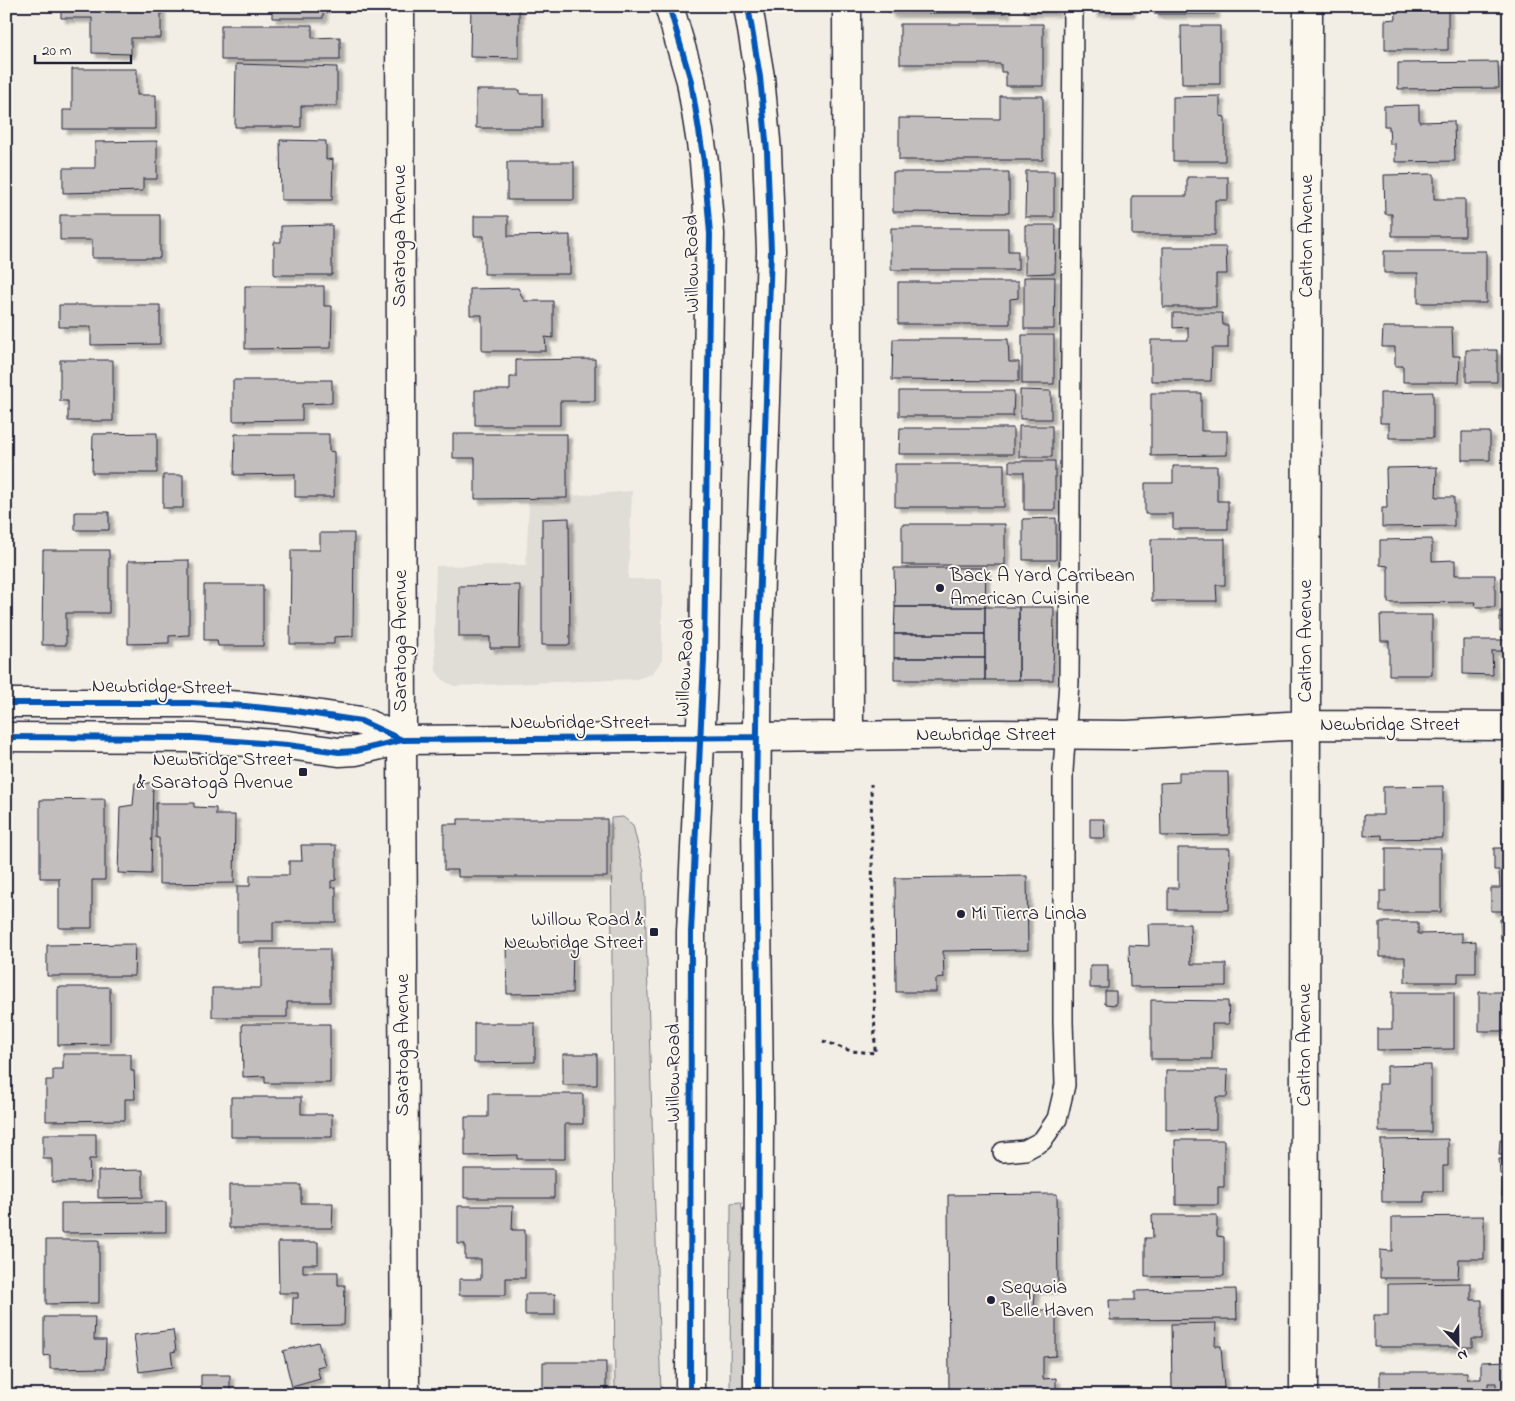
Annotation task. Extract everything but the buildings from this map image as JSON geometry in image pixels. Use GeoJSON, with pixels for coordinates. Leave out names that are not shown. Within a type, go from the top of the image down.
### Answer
{"type":"FeatureCollection","features":[{"type":"Feature","properties":{"kind":"street","name":"Saratoga Avenue"},"geometry":{"type":"LineString","coordinates":[[400,6],[405,1395]]}},
{"type":"Feature","properties":{"kind":"street","name":"Willow Road"},"geometry":{"type":"LineString","coordinates":[[669,6],[692,81],[704,162],[710,234],[704,660],[691,932],[690,1395]]}},
{"type":"Feature","properties":{"kind":"street"},"geometry":{"type":"LineString","coordinates":[[748,6],[760,77],[767,151],[771,251],[757,737],[758,1395]]}},
{"type":"Feature","properties":{"kind":"street"},"geometry":{"type":"LineString","coordinates":[[847,6],[849,736]]}},
{"type":"Feature","properties":{"kind":"street","name":"Carlton Avenue"},"geometry":{"type":"LineString","coordinates":[[1304,1395],[1308,6]]}},
{"type":"Feature","properties":{"kind":"street","name":"Newbridge Street"},"geometry":{"type":"LineString","coordinates":[[6,703],[191,704],[253,707],[361,722],[402,740]]}},
{"type":"Feature","properties":{"kind":"street","name":"Newbridge Street"},"geometry":{"type":"LineString","coordinates":[[6,737],[194,738],[259,742],[339,752],[356,751],[402,740],[1127,735],[1306,725],[1509,726]]}},
{"type":"Feature","properties":{"kind":"lane"},"geometry":{"type":"LineString","coordinates":[[1003,1152],[1025,1150],[1042,1141],[1057,1119],[1066,1085],[1063,1022],[1063,771],[1069,682],[1072,6]]}},
{"type":"Feature","properties":{"kind":"path"},"geometry":{"type":"LineString","coordinates":[[823,1041],[851,1051],[874,1053],[871,784]]}},
{"type":"Feature","properties":{"kind":"shaded area"},"geometry":{"type":"Polygon","coordinates":[[[632,491],[628,579],[662,579],[662,660],[652,674],[636,679],[454,686],[444,681],[436,671],[434,632],[436,566],[526,565],[529,504],[565,502],[570,496],[632,491]]]}},
{"type":"Feature","properties":{"kind":"shaded area"},"geometry":{"type":"Polygon","coordinates":[[[623,817],[633,825],[644,871],[661,1395],[615,1395],[611,818],[623,817]]]}},
{"type":"Feature","properties":{"kind":"shaded area"},"geometry":{"type":"Polygon","coordinates":[[[741,1202],[743,1214],[743,1395],[730,1395],[731,1203],[741,1202]]]}},
{"type":"Feature","properties":{"kind":"cycle path"},"geometry":{"type":"LineString","coordinates":[[669,6],[691,81],[704,162],[710,234],[704,660],[691,932],[690,1395]]}},
{"type":"Feature","properties":{"kind":"cycle path"},"geometry":{"type":"LineString","coordinates":[[748,6],[760,77],[767,151],[771,251],[758,639],[756,816],[759,1100],[758,1395]]}},
{"type":"Feature","properties":{"kind":"cycle path"},"geometry":{"type":"LineString","coordinates":[[6,703],[191,703],[245,706],[361,721],[402,740]]}},
{"type":"Feature","properties":{"kind":"cycle path"},"geometry":{"type":"LineString","coordinates":[[6,737],[194,738],[288,745],[339,752],[356,751],[402,740],[757,737]]}},
{"type":"Feature","properties":{"kind":"place","name":"Back A Yard Carribean American Cuisine"},"geometry":{"type":"Point","coordinates":[940,588]}},
{"type":"Feature","properties":{"kind":"place","name":"Newbridge Street & Saratoga Avenue"},"geometry":{"type":"Point","coordinates":[303,772]}},
{"type":"Feature","properties":{"kind":"place","name":"Mi Tierra Linda"},"geometry":{"type":"Point","coordinates":[961,914]}},
{"type":"Feature","properties":{"kind":"place","name":"Willow Road & Newbridge Street"},"geometry":{"type":"Point","coordinates":[654,932]}},
{"type":"Feature","properties":{"kind":"place","name":"Sequoia Belle Haven"},"geometry":{"type":"Point","coordinates":[991,1300]}}]}
